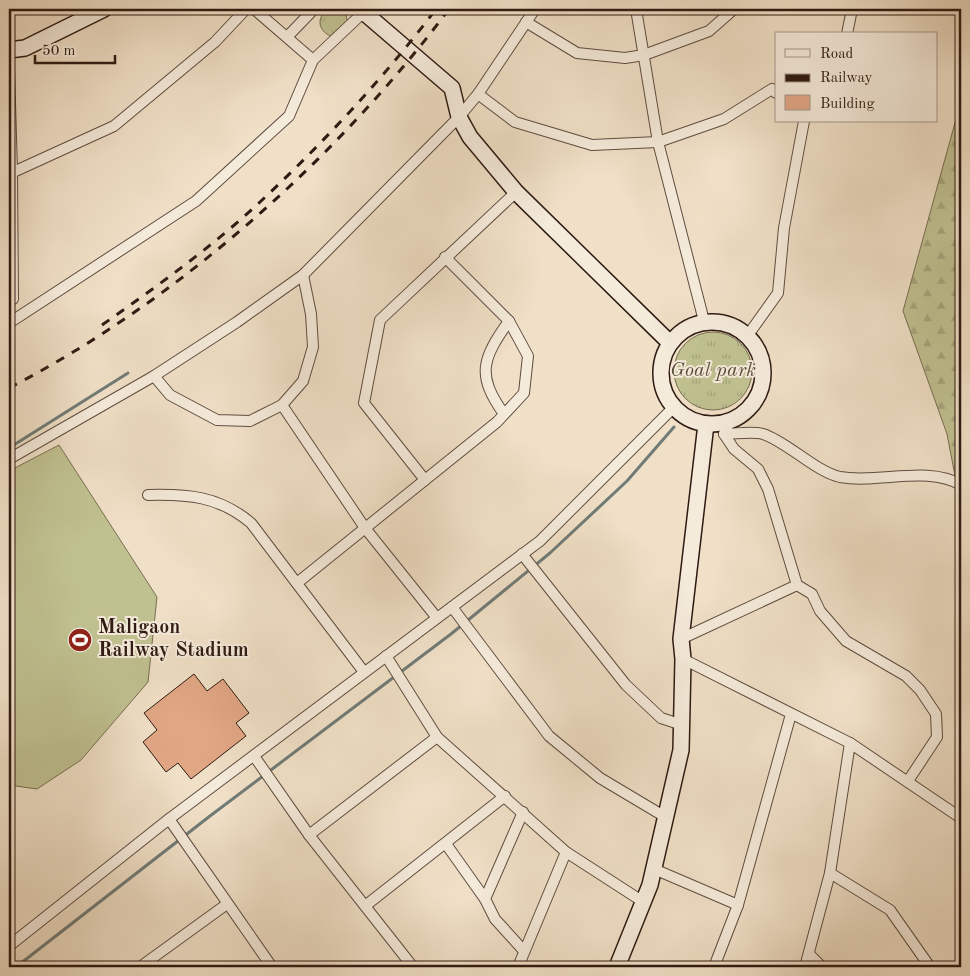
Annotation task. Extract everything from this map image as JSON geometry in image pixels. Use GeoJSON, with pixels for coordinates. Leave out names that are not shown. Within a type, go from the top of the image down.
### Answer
{"type":"FeatureCollection","features":[{"type":"Feature","properties":{"kind":"street"},"geometry":{"type":"LineString","coordinates":[[9,50],[25,48],[104,9]]}},
{"type":"Feature","properties":{"kind":"street"},"geometry":{"type":"LineString","coordinates":[[11,173],[114,126],[215,42],[246,9]]}},
{"type":"Feature","properties":{"kind":"street"},"geometry":{"type":"LineString","coordinates":[[254,9],[313,60]]}},
{"type":"Feature","properties":{"kind":"street"},"geometry":{"type":"LineString","coordinates":[[287,37],[314,9]]}},
{"type":"Feature","properties":{"kind":"street"},"geometry":{"type":"LineString","coordinates":[[9,459],[154,376],[237,322],[303,274],[459,118],[478,94],[535,9]]}},
{"type":"Feature","properties":{"kind":"street"},"geometry":{"type":"LineString","coordinates":[[636,9],[658,142],[704,322]]}},
{"type":"Feature","properties":{"kind":"street"},"geometry":{"type":"LineString","coordinates":[[526,22],[578,52],[625,58],[644,55],[709,31],[734,9]]}},
{"type":"Feature","properties":{"kind":"street"},"geometry":{"type":"LineString","coordinates":[[847,32],[852,9]]}},
{"type":"Feature","properties":{"kind":"street"},"geometry":{"type":"LineString","coordinates":[[9,323],[196,201],[289,116],[313,60],[364,10],[452,88],[459,118],[470,137],[516,192],[670,343]]}},
{"type":"Feature","properties":{"kind":"street"},"geometry":{"type":"LineString","coordinates":[[9,68],[13,299]]}},
{"type":"Feature","properties":{"kind":"street"},"geometry":{"type":"LineString","coordinates":[[478,94],[515,122],[592,145],[658,142],[724,119],[772,89],[775,92]]}},
{"type":"Feature","properties":{"kind":"street"},"geometry":{"type":"LineString","coordinates":[[748,335],[778,293],[784,228],[803,122]]}},
{"type":"Feature","properties":{"kind":"street"},"geometry":{"type":"LineString","coordinates":[[425,480],[364,403],[380,320],[516,192]]}},
{"type":"Feature","properties":{"kind":"street"},"geometry":{"type":"LineString","coordinates":[[297,583],[504,414],[524,393],[528,356],[509,321],[446,257]]}},
{"type":"Feature","properties":{"kind":"street"},"geometry":{"type":"LineString","coordinates":[[154,376],[170,396],[217,420],[250,421],[282,405],[303,380],[313,347],[311,314],[303,274]]}},
{"type":"Feature","properties":{"kind":"street"},"geometry":{"type":"LineString","coordinates":[[504,414],[490,394],[485,374],[494,346],[509,321]]}},
{"type":"Feature","properties":{"kind":"street"},"geometry":{"type":"LineString","coordinates":[[727,428],[751,407],[759,396],[763,383],[764,369],[762,356],[756,344],[748,335],[734,325],[720,321],[704,322],[685,329],[670,343],[663,359],[661,376],[664,393],[674,407],[683,415],[706,424],[727,428],[763,434],[838,477],[875,480],[918,475],[950,478],[961,485]]}},
{"type":"Feature","properties":{"kind":"street"},"geometry":{"type":"LineString","coordinates":[[282,405],[365,528],[437,618]]}},
{"type":"Feature","properties":{"kind":"street"},"geometry":{"type":"LineString","coordinates":[[9,946],[169,819],[540,541],[674,407]]}},
{"type":"Feature","properties":{"kind":"street"},"geometry":{"type":"LineString","coordinates":[[617,967],[645,903],[667,818],[681,750],[682,639],[706,424]]}},
{"type":"Feature","properties":{"kind":"street"},"geometry":{"type":"LineString","coordinates":[[727,428],[734,449],[758,469],[768,489],[797,585],[812,594],[820,611],[846,641],[906,676],[920,690],[936,714],[937,737],[908,781]]}},
{"type":"Feature","properties":{"kind":"street"},"geometry":{"type":"LineString","coordinates":[[148,495],[183,494],[213,501],[234,509],[251,523],[364,672]]}},
{"type":"Feature","properties":{"kind":"street"},"geometry":{"type":"LineString","coordinates":[[522,554],[626,685],[661,718],[682,725]]}},
{"type":"Feature","properties":{"kind":"street"},"geometry":{"type":"LineString","coordinates":[[682,639],[797,585]]}},
{"type":"Feature","properties":{"kind":"street"},"geometry":{"type":"LineString","coordinates":[[452,607],[549,736],[600,778],[667,818]]}},
{"type":"Feature","properties":{"kind":"street"},"geometry":{"type":"LineString","coordinates":[[386,656],[396,676],[437,737],[566,852],[645,903]]}},
{"type":"Feature","properties":{"kind":"street"},"geometry":{"type":"LineString","coordinates":[[683,659],[850,743],[961,818]]}},
{"type":"Feature","properties":{"kind":"street"},"geometry":{"type":"LineString","coordinates":[[714,967],[738,905],[791,714]]}},
{"type":"Feature","properties":{"kind":"street"},"geometry":{"type":"LineString","coordinates":[[309,835],[437,737]]}},
{"type":"Feature","properties":{"kind":"street"},"geometry":{"type":"LineString","coordinates":[[804,967],[810,954],[830,873],[850,743]]}},
{"type":"Feature","properties":{"kind":"street"},"geometry":{"type":"LineString","coordinates":[[254,756],[309,835],[413,967]]}},
{"type":"Feature","properties":{"kind":"street"},"geometry":{"type":"LineString","coordinates":[[365,906],[505,796]]}},
{"type":"Feature","properties":{"kind":"street"},"geometry":{"type":"LineString","coordinates":[[485,899],[523,812]]}},
{"type":"Feature","properties":{"kind":"street"},"geometry":{"type":"LineString","coordinates":[[169,819],[272,967]]}},
{"type":"Feature","properties":{"kind":"street"},"geometry":{"type":"LineString","coordinates":[[446,844],[485,899],[495,919],[524,951]]}},
{"type":"Feature","properties":{"kind":"street"},"geometry":{"type":"LineString","coordinates":[[518,967],[566,852]]}},
{"type":"Feature","properties":{"kind":"street"},"geometry":{"type":"LineString","coordinates":[[654,869],[738,905]]}},
{"type":"Feature","properties":{"kind":"street"},"geometry":{"type":"LineString","coordinates":[[830,873],[890,910],[930,967]]}},
{"type":"Feature","properties":{"kind":"street"},"geometry":{"type":"LineString","coordinates":[[140,967],[227,904]]}},
{"type":"Feature","properties":{"kind":"street"},"geometry":{"type":"LineString","coordinates":[[810,954],[822,967]]}},
{"type":"Feature","properties":{"kind":"green space"},"geometry":{"type":"Polygon","coordinates":[[[330,9],[339,9],[346,15],[348,24],[331,36],[323,31],[320,23],[322,15],[330,9]]]}},
{"type":"Feature","properties":{"kind":"green space"},"geometry":{"type":"Polygon","coordinates":[[[961,101],[961,507],[947,434],[903,311],[961,101]]]}},
{"type":"Feature","properties":{"kind":"green space","name":"Goal park"},"geometry":{"type":"Polygon","coordinates":[[[713,332],[728,335],[741,343],[749,356],[752,371],[749,386],[741,399],[728,407],[713,410],[698,407],[685,399],[677,386],[674,371],[677,356],[685,343],[698,335],[713,332]]]}},
{"type":"Feature","properties":{"kind":"green space","name":"Maligaon Railway Stadium"},"geometry":{"type":"Polygon","coordinates":[[[59,445],[157,597],[148,682],[81,760],[37,789],[9,785],[9,471],[59,445]]]}},
{"type":"Feature","properties":{"kind":"building"},"geometry":{"type":"Polygon","coordinates":[[[194,674],[207,691],[223,679],[249,713],[236,723],[246,736],[191,779],[178,763],[166,772],[143,742],[157,730],[144,713],[194,674]]]}},
{"type":"Feature","properties":{"kind":"waterway"},"geometry":{"type":"LineString","coordinates":[[9,448],[128,373]]}},
{"type":"Feature","properties":{"kind":"waterway"},"geometry":{"type":"LineString","coordinates":[[16,967],[210,816],[451,634],[550,553],[627,481],[674,427]]}},
{"type":"Feature","properties":{"kind":"railway"},"geometry":{"type":"LineString","coordinates":[[102,325],[203,251],[260,202],[307,157],[352,109],[436,9]]}},
{"type":"Feature","properties":{"kind":"railway"},"geometry":{"type":"LineString","coordinates":[[9,388],[71,353],[132,314],[192,270],[250,222],[305,172],[356,119],[405,65],[449,9]]}},
{"type":"Feature","properties":{"kind":"place","name":"Maligaon Railway Stadium"},"geometry":{"type":"Point","coordinates":[80,640]}}]}
